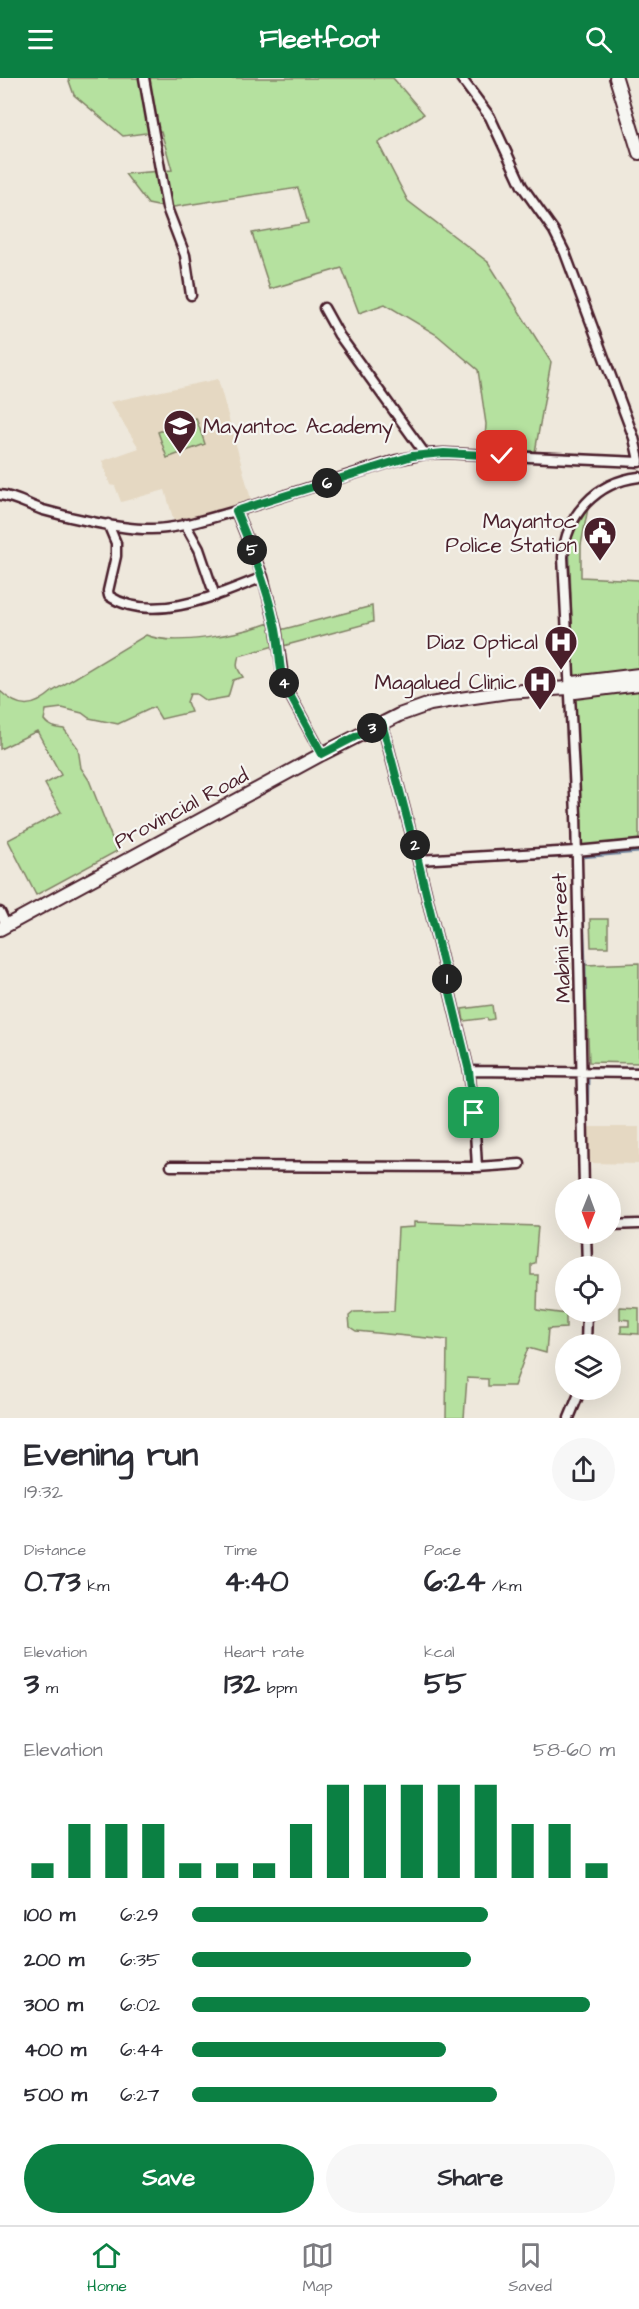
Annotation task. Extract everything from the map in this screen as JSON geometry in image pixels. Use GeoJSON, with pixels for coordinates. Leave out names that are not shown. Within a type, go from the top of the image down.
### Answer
{"type":"FeatureCollection","features":[{"type":"Feature","properties":{"kind":"main road"},"geometry":{"type":"LineString","coordinates":[[616,78],[639,153]]}},
{"type":"Feature","properties":{"kind":"main road"},"geometry":{"type":"LineString","coordinates":[[639,675],[573,683],[568,688],[575,692],[639,684]]}},
{"type":"Feature","properties":{"kind":"main road","name":"Provincial Road"},"geometry":{"type":"LineString","coordinates":[[3,927],[322,754],[415,709],[444,701],[508,692],[568,688]]}},
{"type":"Feature","properties":{"kind":"street"},"geometry":{"type":"LineString","coordinates":[[144,78],[164,197],[185,255],[191,295]]}},
{"type":"Feature","properties":{"kind":"street"},"geometry":{"type":"LineString","coordinates":[[0,495],[14,497],[41,509],[108,524],[151,530],[236,511],[397,460],[424,454],[463,453],[592,461],[639,461],[634,438],[566,253],[554,231],[522,186],[490,117],[461,78]]}},
{"type":"Feature","properties":{"kind":"street"},"geometry":{"type":"LineString","coordinates":[[324,308],[339,335],[424,454]]}},
{"type":"Feature","properties":{"kind":"street","name":"Mabini Street"},"geometry":{"type":"LineString","coordinates":[[584,1178],[573,745],[568,688],[563,557],[567,531],[581,508],[595,494],[621,480],[639,477]]}},
{"type":"Feature","properties":{"kind":"street"},"geometry":{"type":"LineString","coordinates":[[236,511],[263,577],[276,628],[284,684],[322,754]]}},
{"type":"Feature","properties":{"kind":"street"},"geometry":{"type":"LineString","coordinates":[[108,524],[116,543],[116,556],[108,591],[109,596],[119,603],[141,608],[164,608],[215,596],[263,577]]}},
{"type":"Feature","properties":{"kind":"street"},"geometry":{"type":"LineString","coordinates":[[185,524],[199,549],[215,596]]}},
{"type":"Feature","properties":{"kind":"street"},"geometry":{"type":"LineString","coordinates":[[382,723],[469,1071],[477,1167]]}},
{"type":"Feature","properties":{"kind":"street"},"geometry":{"type":"LineString","coordinates":[[418,860],[639,845]]}},
{"type":"Feature","properties":{"kind":"street"},"geometry":{"type":"LineString","coordinates":[[0,912],[3,927]]}},
{"type":"Feature","properties":{"kind":"street"},"geometry":{"type":"LineString","coordinates":[[469,1071],[639,1073]]}},
{"type":"Feature","properties":{"kind":"street"},"geometry":{"type":"LineString","coordinates":[[171,1166],[477,1167],[520,1164]]}},
{"type":"Feature","properties":{"kind":"street"},"geometry":{"type":"LineString","coordinates":[[621,1225],[639,1224]]}},
{"type":"Feature","properties":{"kind":"street"},"geometry":{"type":"LineString","coordinates":[[569,1418],[576,1400]]}},
{"type":"Feature","properties":{"kind":"shaded area","name":"Mayantoc Academy"},"geometry":{"type":"Polygon","coordinates":[[[218,379],[252,503],[175,525],[165,490],[121,502],[115,486],[110,485],[102,461],[139,448],[110,402],[218,379]]]}},
{"type":"Feature","properties":{"kind":"shaded area"},"geometry":{"type":"Polygon","coordinates":[[[588,1127],[639,1127],[639,1164],[587,1163],[588,1127]]]}},
{"type":"Feature","properties":{"kind":"green space"},"geometry":{"type":"Polygon","coordinates":[[[68,78],[393,78],[424,114],[378,143],[408,201],[488,262],[551,362],[534,458],[484,455],[486,424],[478,370],[437,335],[385,304],[359,313],[342,268],[270,289],[252,233],[308,223],[298,188],[167,208],[148,204],[125,174],[172,170],[161,131],[123,136],[74,95],[68,78]]]}},
{"type":"Feature","properties":{"kind":"green space"},"geometry":{"type":"Polygon","coordinates":[[[196,418],[205,444],[167,458],[158,432],[196,418]]]}},
{"type":"Feature","properties":{"kind":"green space"},"geometry":{"type":"Polygon","coordinates":[[[588,508],[581,545],[581,577],[639,580],[639,669],[574,679],[569,540],[588,508]]]}},
{"type":"Feature","properties":{"kind":"green space"},"geometry":{"type":"Polygon","coordinates":[[[372,606],[373,622],[283,646],[280,630],[372,606]]]}},
{"type":"Feature","properties":{"kind":"green space"},"geometry":{"type":"Polygon","coordinates":[[[269,623],[274,646],[239,656],[237,663],[243,677],[233,680],[228,697],[206,701],[196,694],[190,694],[187,702],[191,712],[161,719],[154,707],[118,724],[89,718],[82,713],[62,708],[46,710],[44,720],[53,727],[64,729],[78,748],[81,768],[89,780],[117,851],[36,895],[8,840],[61,812],[45,784],[61,775],[37,731],[0,749],[0,691],[20,704],[32,704],[146,635],[173,640],[207,638],[269,623]]]}},
{"type":"Feature","properties":{"kind":"green space"},"geometry":{"type":"Polygon","coordinates":[[[639,687],[639,841],[582,847],[575,695],[639,687]]]}},
{"type":"Feature","properties":{"kind":"green space"},"geometry":{"type":"Polygon","coordinates":[[[590,919],[608,919],[608,947],[591,947],[590,919]]]}},
{"type":"Feature","properties":{"kind":"green space"},"geometry":{"type":"Polygon","coordinates":[[[639,963],[639,1063],[589,1062],[585,965],[639,963]]]}},
{"type":"Feature","properties":{"kind":"green space"},"geometry":{"type":"Polygon","coordinates":[[[492,1005],[494,1019],[464,1021],[462,1009],[492,1005]]]}},
{"type":"Feature","properties":{"kind":"green space"},"geometry":{"type":"Polygon","coordinates":[[[414,1222],[538,1226],[535,1263],[531,1264],[531,1275],[538,1275],[537,1310],[555,1312],[555,1322],[566,1322],[566,1328],[548,1329],[546,1353],[528,1348],[514,1386],[488,1386],[488,1379],[467,1378],[464,1418],[446,1418],[447,1340],[356,1331],[350,1327],[349,1316],[354,1312],[394,1311],[398,1228],[414,1227],[414,1222]]]}},
{"type":"Feature","properties":{"kind":"green space"},"geometry":{"type":"Polygon","coordinates":[[[621,1307],[639,1308],[639,1334],[621,1333],[621,1326],[629,1326],[629,1320],[621,1319],[621,1307]]]}},
{"type":"Feature","properties":{"kind":"waterway"},"geometry":{"type":"LineString","coordinates":[[594,502],[605,493]]}},
{"type":"Feature","properties":{"kind":"waterway"},"geometry":{"type":"LineString","coordinates":[[568,550],[569,595]]}},
{"type":"Feature","properties":{"kind":"waterway"},"geometry":{"type":"LineString","coordinates":[[585,965],[581,857],[639,852]]}},
{"type":"Feature","properties":{"kind":"waterway"},"geometry":{"type":"LineString","coordinates":[[439,863],[557,857]]}},
{"type":"Feature","properties":{"kind":"waterway"},"geometry":{"type":"LineString","coordinates":[[426,864],[423,864],[431,896]]}},
{"type":"Feature","properties":{"kind":"waterway"},"geometry":{"type":"LineString","coordinates":[[585,967],[585,1023]]}},
{"type":"Feature","properties":{"kind":"waterway"},"geometry":{"type":"LineString","coordinates":[[585,1053],[586,1068],[639,1068]]}},
{"type":"Feature","properties":{"kind":"waterway"},"geometry":{"type":"LineString","coordinates":[[470,1066],[524,1068]]}},
{"type":"Feature","properties":{"kind":"waterway"},"geometry":{"type":"LineString","coordinates":[[587,1132],[588,1078]]}},
{"type":"Feature","properties":{"kind":"waterway"},"geometry":{"type":"LineString","coordinates":[[574,1416],[581,1400]]}},
{"type":"Feature","properties":{"kind":"place","name":"Mayantoc Academy"},"geometry":{"type":"Point","coordinates":[180,455]}},
{"type":"Feature","properties":{"kind":"place","name":"Mayantoc Police Station"},"geometry":{"type":"Point","coordinates":[600,562]}},
{"type":"Feature","properties":{"kind":"place","name":"Diaz Optical"},"geometry":{"type":"Point","coordinates":[561,671]}},
{"type":"Feature","properties":{"kind":"place","name":"Magalued Clinic"},"geometry":{"type":"Point","coordinates":[540,711]}},
{"type":"Feature","properties":{"kind":"route"},"geometry":{"type":"LineString","coordinates":[[474,1113],[469,1071],[382,723],[322,754],[284,684],[276,628],[263,577],[236,511],[412,456],[444,453],[502,456]]}}]}
